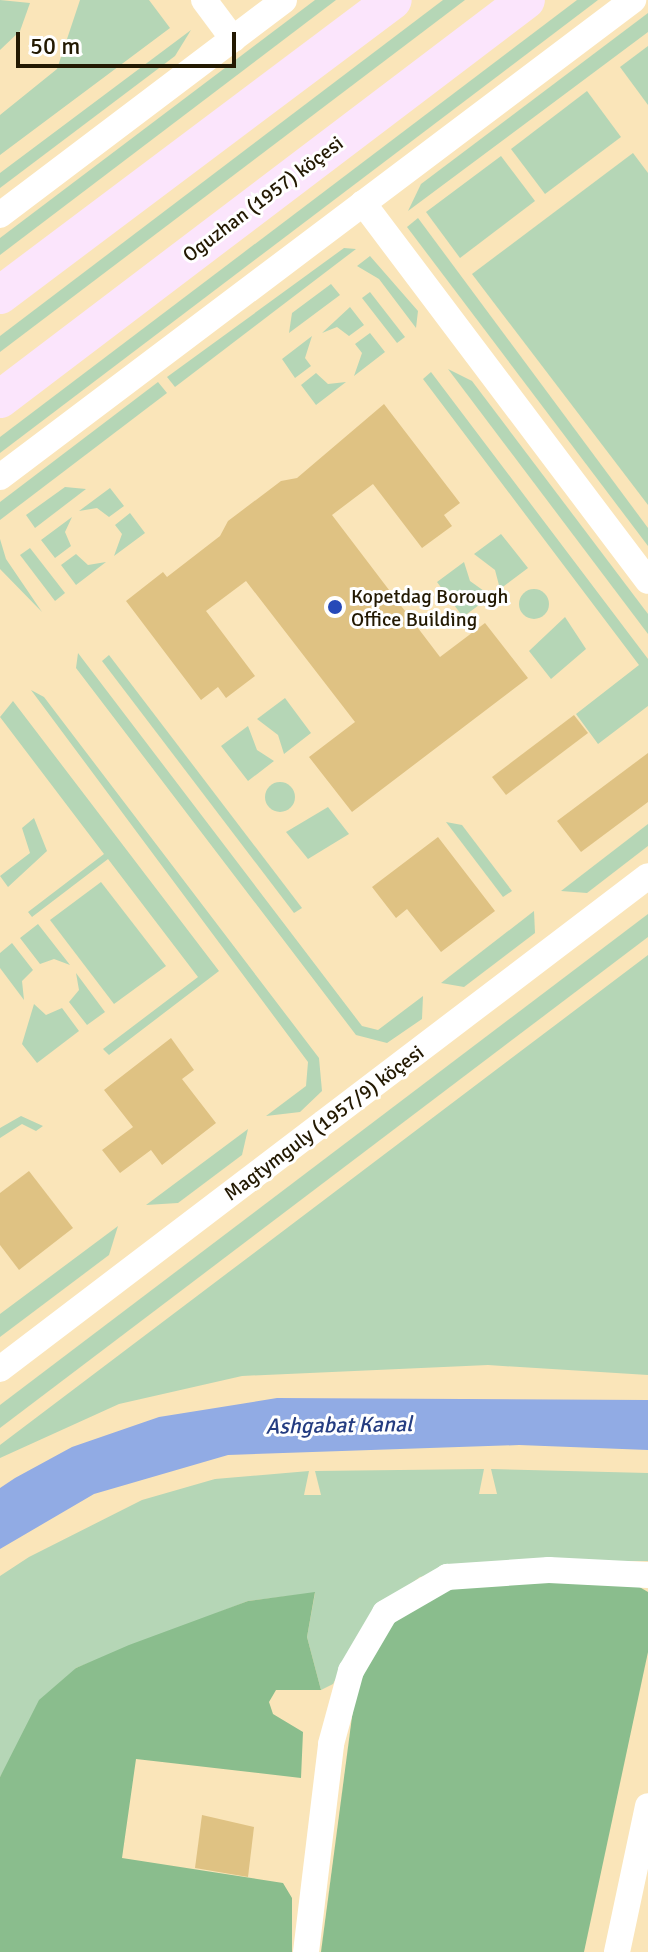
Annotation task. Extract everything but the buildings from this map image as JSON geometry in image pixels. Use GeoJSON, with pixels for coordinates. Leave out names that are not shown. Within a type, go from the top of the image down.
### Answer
{"type":"FeatureCollection","features":[{"type":"Feature","properties":{"kind":"main road"},"geometry":{"type":"LineString","coordinates":[[0,295],[393,0]]}},
{"type":"Feature","properties":{"kind":"main road","name":"Oguzhan (1957) köçesi"},"geometry":{"type":"LineString","coordinates":[[0,399],[526,0]]}},
{"type":"Feature","properties":{"kind":"street"},"geometry":{"type":"LineString","coordinates":[[204,0],[233,39]]}},
{"type":"Feature","properties":{"kind":"street"},"geometry":{"type":"LineString","coordinates":[[0,215],[284,0]]}},
{"type":"Feature","properties":{"kind":"street"},"geometry":{"type":"LineString","coordinates":[[0,477],[633,0]]}},
{"type":"Feature","properties":{"kind":"street"},"geometry":{"type":"LineString","coordinates":[[363,203],[648,581]]}},
{"type":"Feature","properties":{"kind":"street","name":"Magtymguly (1957/9) köçesi"},"geometry":{"type":"LineString","coordinates":[[0,1369],[648,876]]}},
{"type":"Feature","properties":{"kind":"street"},"geometry":{"type":"LineString","coordinates":[[306,1952],[331,1744],[351,1671],[385,1613],[447,1577],[549,1570],[648,1575]]}},
{"type":"Feature","properties":{"kind":"street"},"geometry":{"type":"LineString","coordinates":[[617,1952],[648,1806]]}},
{"type":"Feature","properties":{"kind":"green space"},"geometry":{"type":"Polygon","coordinates":[[[0,0],[30,3],[20,31],[0,50],[0,0]]]}},
{"type":"Feature","properties":{"kind":"green space"},"geometry":{"type":"Polygon","coordinates":[[[80,0],[149,0],[170,28],[0,155],[0,115],[57,69],[80,0]]]}},
{"type":"Feature","properties":{"kind":"green space"},"geometry":{"type":"Polygon","coordinates":[[[315,0],[336,0],[0,255],[0,238],[315,0]]]}},
{"type":"Feature","properties":{"kind":"green space"},"geometry":{"type":"Polygon","coordinates":[[[443,0],[465,0],[0,352],[0,336],[443,0]]]}},
{"type":"Feature","properties":{"kind":"green space"},"geometry":{"type":"Polygon","coordinates":[[[577,0],[598,0],[0,453],[0,437],[577,0]]]}},
{"type":"Feature","properties":{"kind":"green space"},"geometry":{"type":"Polygon","coordinates":[[[648,13],[648,32],[408,211],[421,184],[648,13]]]}},
{"type":"Feature","properties":{"kind":"green space"},"geometry":{"type":"Polygon","coordinates":[[[191,30],[175,56],[0,188],[0,173],[191,30]]]}},
{"type":"Feature","properties":{"kind":"green space"},"geometry":{"type":"Polygon","coordinates":[[[648,46],[648,105],[620,67],[648,46]]]}},
{"type":"Feature","properties":{"kind":"green space"},"geometry":{"type":"Polygon","coordinates":[[[587,91],[621,137],[545,194],[511,149],[587,91]]]}},
{"type":"Feature","properties":{"kind":"green space"},"geometry":{"type":"Polygon","coordinates":[[[633,153],[648,173],[648,505],[472,274],[633,153]]]}},
{"type":"Feature","properties":{"kind":"green space"},"geometry":{"type":"Polygon","coordinates":[[[501,156],[535,201],[460,258],[426,212],[501,156]]]}},
{"type":"Feature","properties":{"kind":"green space"},"geometry":{"type":"Polygon","coordinates":[[[418,218],[648,528],[648,546],[407,227],[418,218]]]}},
{"type":"Feature","properties":{"kind":"green space"},"geometry":{"type":"Polygon","coordinates":[[[344,248],[356,249],[175,387],[167,377],[344,248]]]}},
{"type":"Feature","properties":{"kind":"green space"},"geometry":{"type":"Polygon","coordinates":[[[370,256],[418,311],[416,328],[379,279],[357,266],[370,256]]]}},
{"type":"Feature","properties":{"kind":"green space"},"geometry":{"type":"Polygon","coordinates":[[[331,284],[340,295],[289,333],[292,313],[331,284]]]}},
{"type":"Feature","properties":{"kind":"green space"},"geometry":{"type":"Polygon","coordinates":[[[370,292],[405,337],[397,343],[362,298],[370,292]]]}},
{"type":"Feature","properties":{"kind":"green space"},"geometry":{"type":"Polygon","coordinates":[[[350,307],[364,325],[349,336],[337,327],[322,333],[350,307]]]}},
{"type":"Feature","properties":{"kind":"green space"},"geometry":{"type":"Polygon","coordinates":[[[370,333],[385,352],[354,376],[362,353],[355,344],[370,333]]]}},
{"type":"Feature","properties":{"kind":"green space"},"geometry":{"type":"Polygon","coordinates":[[[312,336],[305,358],[311,366],[295,378],[282,359],[312,336]]]}},
{"type":"Feature","properties":{"kind":"green space"},"geometry":{"type":"Polygon","coordinates":[[[448,369],[472,381],[648,614],[648,634],[448,369]]]}},
{"type":"Feature","properties":{"kind":"green space"},"geometry":{"type":"Polygon","coordinates":[[[431,372],[648,659],[648,706],[598,744],[576,714],[639,665],[423,379],[431,372]]]}},
{"type":"Feature","properties":{"kind":"green space"},"geometry":{"type":"Polygon","coordinates":[[[316,373],[328,384],[346,382],[316,405],[301,385],[316,373]]]}},
{"type":"Feature","properties":{"kind":"green space"},"geometry":{"type":"Polygon","coordinates":[[[158,382],[167,393],[0,520],[0,502],[158,382]]]}},
{"type":"Feature","properties":{"kind":"green space"},"geometry":{"type":"Polygon","coordinates":[[[65,487],[86,489],[35,528],[26,515],[65,487]]]}},
{"type":"Feature","properties":{"kind":"green space"},"geometry":{"type":"Polygon","coordinates":[[[110,488],[124,506],[109,517],[97,508],[79,511],[110,488]]]}},
{"type":"Feature","properties":{"kind":"green space"},"geometry":{"type":"Polygon","coordinates":[[[130,513],[145,533],[114,556],[122,534],[115,525],[130,513]]]}},
{"type":"Feature","properties":{"kind":"green space"},"geometry":{"type":"Polygon","coordinates":[[[72,517],[65,532],[71,546],[55,558],[41,540],[72,517]]]}},
{"type":"Feature","properties":{"kind":"green space"},"geometry":{"type":"Polygon","coordinates":[[[501,534],[528,568],[500,589],[495,570],[474,554],[501,534]]]}},
{"type":"Feature","properties":{"kind":"green space"},"geometry":{"type":"Polygon","coordinates":[[[0,539],[6,559],[42,612],[0,569],[0,539]]]}},
{"type":"Feature","properties":{"kind":"green space"},"geometry":{"type":"Polygon","coordinates":[[[30,548],[65,593],[55,601],[20,555],[30,548]]]}},
{"type":"Feature","properties":{"kind":"green space"},"geometry":{"type":"Polygon","coordinates":[[[76,554],[88,565],[106,562],[76,585],[61,565],[76,554]]]}},
{"type":"Feature","properties":{"kind":"green space"},"geometry":{"type":"Polygon","coordinates":[[[464,562],[470,581],[491,596],[463,617],[437,582],[464,562]]]}},
{"type":"Feature","properties":{"kind":"green space"},"geometry":{"type":"Polygon","coordinates":[[[534,589],[545,593],[549,604],[545,615],[534,619],[523,615],[519,604],[523,593],[534,589]]]}},
{"type":"Feature","properties":{"kind":"green space"},"geometry":{"type":"Polygon","coordinates":[[[565,617],[586,649],[551,679],[529,651],[565,617]]]}},
{"type":"Feature","properties":{"kind":"green space"},"geometry":{"type":"Polygon","coordinates":[[[78,653],[362,1026],[378,1030],[423,996],[422,1019],[387,1043],[356,1035],[76,668],[78,653]]]}},
{"type":"Feature","properties":{"kind":"green space"},"geometry":{"type":"Polygon","coordinates":[[[109,655],[302,908],[294,913],[102,661],[109,655]]]}},
{"type":"Feature","properties":{"kind":"green space"},"geometry":{"type":"Polygon","coordinates":[[[31,690],[44,697],[319,1058],[322,1091],[300,1112],[266,1116],[306,1086],[308,1062],[31,690]]]}},
{"type":"Feature","properties":{"kind":"green space"},"geometry":{"type":"Polygon","coordinates":[[[285,698],[311,733],[284,754],[278,735],[257,719],[285,698]]]}},
{"type":"Feature","properties":{"kind":"green space"},"geometry":{"type":"Polygon","coordinates":[[[13,701],[219,971],[109,1055],[103,1049],[198,977],[108,859],[32,917],[28,912],[104,854],[0,717],[13,701]]]}},
{"type":"Feature","properties":{"kind":"green space"},"geometry":{"type":"Polygon","coordinates":[[[248,726],[257,750],[274,761],[248,781],[221,746],[248,726]]]}},
{"type":"Feature","properties":{"kind":"green space"},"geometry":{"type":"Polygon","coordinates":[[[280,782],[291,786],[295,797],[291,808],[280,812],[269,808],[265,797],[269,786],[280,782]]]}},
{"type":"Feature","properties":{"kind":"green space"},"geometry":{"type":"Polygon","coordinates":[[[328,807],[349,834],[308,859],[286,832],[328,807]]]}},
{"type":"Feature","properties":{"kind":"green space"},"geometry":{"type":"Polygon","coordinates":[[[34,818],[47,851],[8,887],[0,876],[30,853],[22,828],[34,818]]]}},
{"type":"Feature","properties":{"kind":"green space"},"geometry":{"type":"Polygon","coordinates":[[[446,822],[462,825],[512,891],[503,897],[446,822]]]}},
{"type":"Feature","properties":{"kind":"green space"},"geometry":{"type":"Polygon","coordinates":[[[648,824],[648,846],[587,893],[561,891],[648,824]]]}},
{"type":"Feature","properties":{"kind":"green space"},"geometry":{"type":"Polygon","coordinates":[[[101,882],[166,966],[114,1004],[50,920],[101,882]]]}},
{"type":"Feature","properties":{"kind":"green space"},"geometry":{"type":"Polygon","coordinates":[[[534,911],[535,933],[464,987],[441,983],[534,911]]]}},
{"type":"Feature","properties":{"kind":"green space"},"geometry":{"type":"Polygon","coordinates":[[[648,914],[648,937],[0,1428],[0,1405],[648,914]]]}},
{"type":"Feature","properties":{"kind":"green space"},"geometry":{"type":"Polygon","coordinates":[[[38,924],[70,965],[54,959],[40,964],[20,938],[38,924]]]}},
{"type":"Feature","properties":{"kind":"green space"},"geometry":{"type":"Polygon","coordinates":[[[12,943],[33,970],[22,981],[24,1000],[0,968],[0,953],[12,943]]]}},
{"type":"Feature","properties":{"kind":"green space"},"geometry":{"type":"Polygon","coordinates":[[[648,955],[648,1375],[488,1365],[242,1376],[119,1404],[0,1458],[0,1445],[648,955]]]}},
{"type":"Feature","properties":{"kind":"green space"},"geometry":{"type":"Polygon","coordinates":[[[76,973],[105,1012],[87,1025],[69,1002],[79,990],[76,973]]]}},
{"type":"Feature","properties":{"kind":"green space"},"geometry":{"type":"Polygon","coordinates":[[[34,1004],[46,1015],[62,1008],[79,1031],[37,1063],[22,1044],[34,1004]]]}},
{"type":"Feature","properties":{"kind":"green space"},"geometry":{"type":"Polygon","coordinates":[[[21,1116],[43,1126],[36,1131],[22,1124],[0,1138],[0,1128],[21,1116]]]}},
{"type":"Feature","properties":{"kind":"green space"},"geometry":{"type":"Polygon","coordinates":[[[248,1129],[242,1155],[178,1203],[146,1205],[248,1129]]]}},
{"type":"Feature","properties":{"kind":"green space"},"geometry":{"type":"Polygon","coordinates":[[[118,1226],[109,1255],[0,1337],[0,1314],[118,1226]]]}},
{"type":"Feature","properties":{"kind":"green space"},"geometry":{"type":"Polygon","coordinates":[[[484,1469],[479,1494],[497,1494],[491,1469],[648,1473],[648,1561],[545,1561],[420,1577],[371,1614],[333,1684],[321,1690],[307,1637],[315,1593],[248,1601],[76,1668],[0,1777],[0,1576],[29,1557],[142,1500],[215,1479],[309,1471],[304,1495],[321,1495],[315,1471],[484,1469]]]}},
{"type":"Feature","properties":{"kind":"green space"},"geometry":{"type":"Polygon","coordinates":[[[631,1582],[648,1592],[648,1652],[584,1952],[321,1952],[357,1679],[391,1622],[455,1586],[631,1582]]]}},
{"type":"Feature","properties":{"kind":"green space"},"geometry":{"type":"Polygon","coordinates":[[[315,1592],[307,1637],[321,1690],[276,1690],[269,1702],[273,1714],[303,1732],[301,1778],[136,1759],[122,1858],[283,1883],[292,1898],[292,1952],[0,1952],[0,1777],[39,1700],[76,1668],[129,1645],[248,1601],[315,1592]]]}},
{"type":"Feature","properties":{"kind":"water","name":"Ashgabat Kanal"},"geometry":{"type":"Polygon","coordinates":[[[277,1398],[648,1400],[648,1450],[519,1445],[228,1455],[94,1494],[0,1549],[0,1488],[15,1478],[72,1447],[159,1417],[277,1398]]]}},
{"type":"Feature","properties":{"kind":"place","name":"Kopetdag Borough Office Building"},"geometry":{"type":"Point","coordinates":[335,607]}}]}
